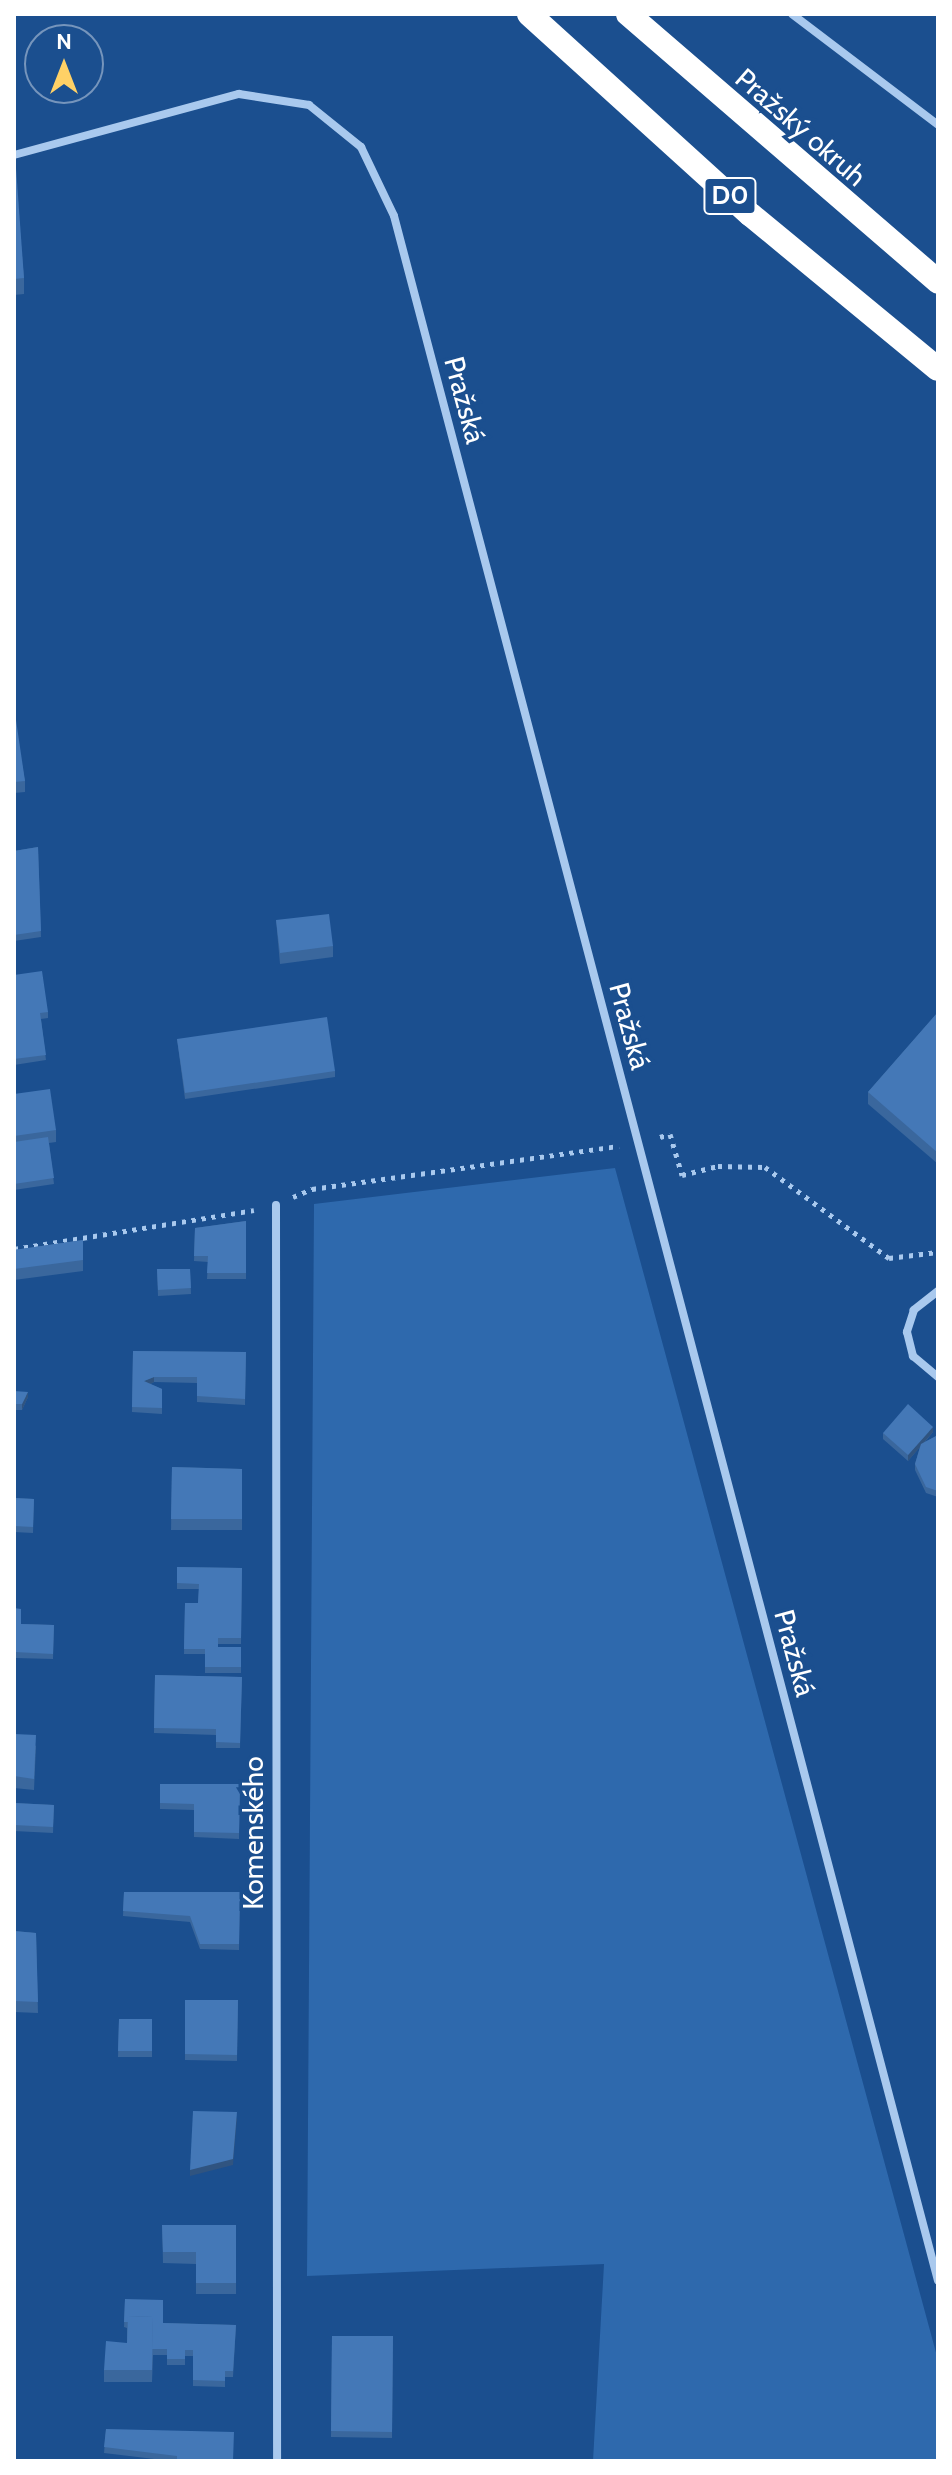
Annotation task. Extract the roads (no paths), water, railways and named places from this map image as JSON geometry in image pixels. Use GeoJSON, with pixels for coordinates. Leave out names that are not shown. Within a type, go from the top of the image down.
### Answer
{"type":"FeatureCollection","features":[{"type":"Feature","properties":{"kind":"highway","name":"D0"},"geometry":{"type":"LineString","coordinates":[[529,14],[751,215],[938,369]]}},
{"type":"Feature","properties":{"kind":"highway","name":"Pražský okruh"},"geometry":{"type":"LineString","coordinates":[[628,14],[938,282]]}},
{"type":"Feature","properties":{"kind":"street"},"geometry":{"type":"LineString","coordinates":[[792,14],[938,125]]}},
{"type":"Feature","properties":{"kind":"street","name":"Pražská"},"geometry":{"type":"LineString","coordinates":[[14,155],[239,94],[309,105],[361,147],[394,216],[938,2281]]}},
{"type":"Feature","properties":{"kind":"street","name":"Komenského"},"geometry":{"type":"LineString","coordinates":[[276,1205],[277,2461]]}},
{"type":"Feature","properties":{"kind":"street"},"geometry":{"type":"LineString","coordinates":[[938,1291],[914,1310],[907,1332],[913,1356],[938,1377]]}}]}
